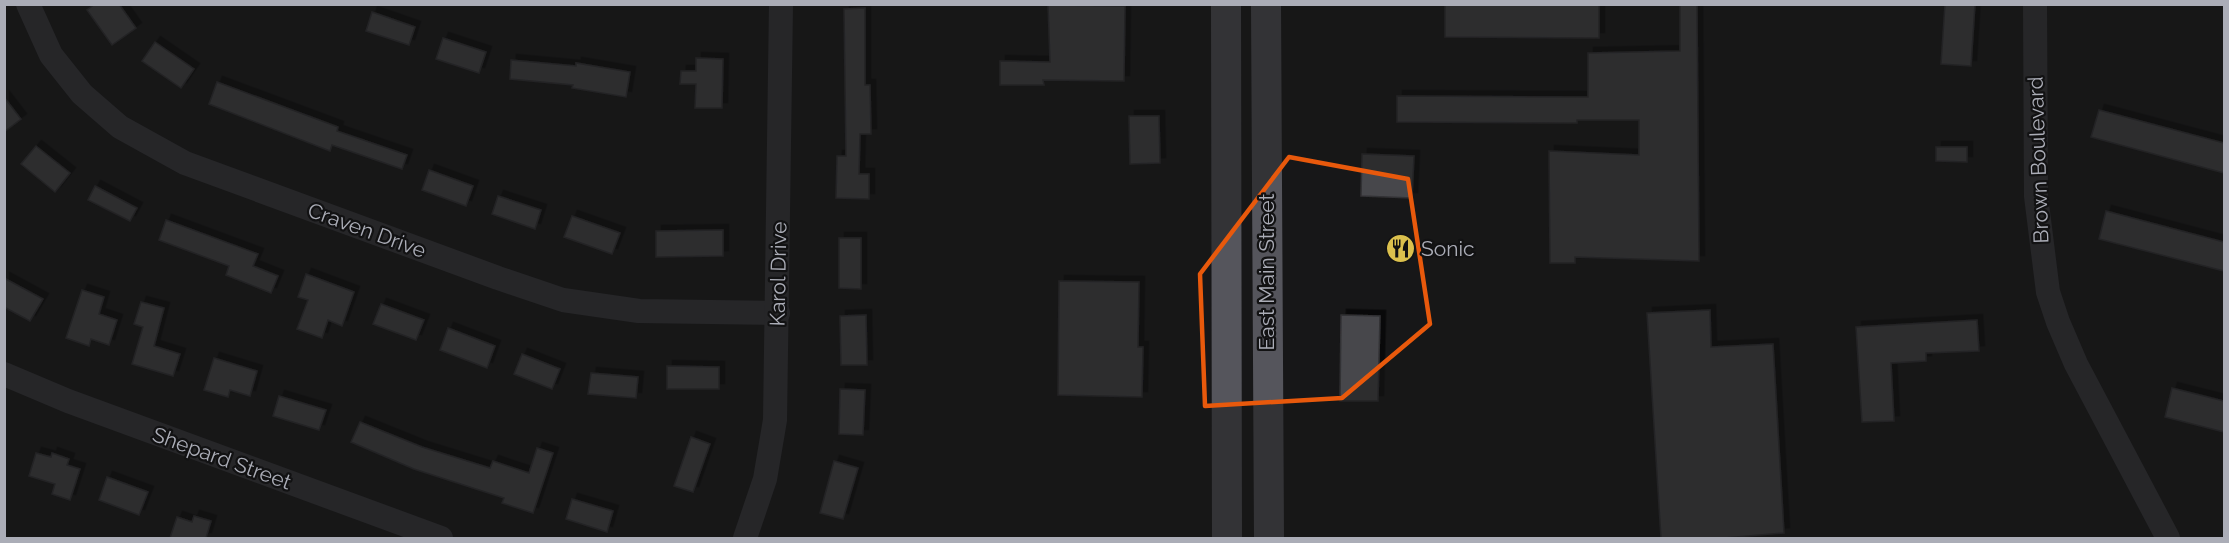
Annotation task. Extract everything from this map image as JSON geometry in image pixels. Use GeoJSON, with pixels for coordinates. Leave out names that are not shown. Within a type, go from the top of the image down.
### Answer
{"type":"FeatureCollection","features":[{"type":"Feature","properties":{"kind":"main road","name":"East Main Street"},"geometry":{"type":"LineString","coordinates":[[1226,4],[1227,538]]}},
{"type":"Feature","properties":{"kind":"main road","name":"East Main Street"},"geometry":{"type":"LineString","coordinates":[[1264,11],[1266,423],[1269,538]]}},
{"type":"Feature","properties":{"kind":"main road"},"geometry":{"type":"LineString","coordinates":[[1226,424],[1266,423]]}},
{"type":"Feature","properties":{"kind":"street","name":"Craven Drive"},"geometry":{"type":"LineString","coordinates":[[28,4],[51,56],[82,94],[120,127],[185,163],[507,282],[563,300],[639,311],[778,313]]}},
{"type":"Feature","properties":{"kind":"street","name":"Karol Drive"},"geometry":{"type":"LineString","coordinates":[[745,538],[762,489],[772,447],[777,396],[781,4]]}},
{"type":"Feature","properties":{"kind":"street","name":"Brown Boulevard"},"geometry":{"type":"LineString","coordinates":[[2035,4],[2036,196],[2048,292],[2076,364],[2168,538]]}},
{"type":"Feature","properties":{"kind":"street","name":"Shepard Street"},"geometry":{"type":"LineString","coordinates":[[4,374],[68,401],[441,538]]}},
{"type":"Feature","properties":{"kind":"highlighted area"},"geometry":{"type":"Polygon","coordinates":[[[1289,157],[1408,179],[1430,324],[1342,398],[1205,406],[1200,274],[1289,157]]]}},
{"type":"Feature","properties":{"kind":"building"},"geometry":{"type":"Polygon","coordinates":[[[95,4],[119,4],[136,28],[112,45],[87,10],[95,4]]]}},
{"type":"Feature","properties":{"kind":"building"},"geometry":{"type":"Polygon","coordinates":[[[1445,4],[1599,4],[1599,38],[1445,37],[1445,4]]]}},
{"type":"Feature","properties":{"kind":"building"},"geometry":{"type":"Polygon","coordinates":[[[1680,4],[1697,4],[1699,261],[1575,257],[1575,263],[1550,263],[1549,151],[1639,155],[1639,120],[1577,120],[1577,123],[1397,122],[1397,96],[1588,97],[1588,53],[1680,51],[1680,4]]]}},
{"type":"Feature","properties":{"kind":"building"},"geometry":{"type":"Polygon","coordinates":[[[1945,4],[1975,4],[1971,66],[1941,64],[1945,4]]]}},
{"type":"Feature","properties":{"kind":"building"},"geometry":{"type":"Polygon","coordinates":[[[1048,5],[1125,6],[1124,81],[1043,80],[1044,85],[1000,85],[1000,61],[1050,62],[1048,5]]]}},
{"type":"Feature","properties":{"kind":"building"},"geometry":{"type":"Polygon","coordinates":[[[865,8],[865,85],[870,85],[871,134],[860,134],[859,174],[869,174],[869,199],[836,198],[837,156],[846,156],[844,9],[865,8]]]}},
{"type":"Feature","properties":{"kind":"building"},"geometry":{"type":"Polygon","coordinates":[[[372,12],[415,27],[409,45],[366,31],[372,12]]]}},
{"type":"Feature","properties":{"kind":"building"},"geometry":{"type":"Polygon","coordinates":[[[443,38],[486,52],[479,73],[436,59],[443,38]]]}},
{"type":"Feature","properties":{"kind":"building"},"geometry":{"type":"Polygon","coordinates":[[[155,42],[194,69],[181,88],[142,61],[155,42]]]}},
{"type":"Feature","properties":{"kind":"building"},"geometry":{"type":"Polygon","coordinates":[[[696,58],[723,59],[722,108],[695,108],[696,84],[680,84],[681,71],[696,71],[696,58]]]}},
{"type":"Feature","properties":{"kind":"building"},"geometry":{"type":"Polygon","coordinates":[[[511,60],[576,66],[576,63],[630,72],[626,97],[572,88],[573,85],[510,79],[511,60]]]}},
{"type":"Feature","properties":{"kind":"building"},"geometry":{"type":"Polygon","coordinates":[[[217,82],[338,127],[337,131],[407,155],[402,169],[332,145],[330,151],[209,104],[217,82]]]}},
{"type":"Feature","properties":{"kind":"building"},"geometry":{"type":"Polygon","coordinates":[[[4,97],[21,119],[4,132],[4,97]]]}},
{"type":"Feature","properties":{"kind":"building"},"geometry":{"type":"Polygon","coordinates":[[[2099,110],[2224,143],[2224,173],[2091,137],[2099,110]]]}},
{"type":"Feature","properties":{"kind":"building"},"geometry":{"type":"Polygon","coordinates":[[[1129,116],[1159,116],[1160,163],[1130,164],[1129,116]]]}},
{"type":"Feature","properties":{"kind":"building"},"geometry":{"type":"Polygon","coordinates":[[[36,146],[70,173],[55,192],[21,164],[36,146]]]}},
{"type":"Feature","properties":{"kind":"building"},"geometry":{"type":"Polygon","coordinates":[[[1936,147],[1967,147],[1967,162],[1936,161],[1936,147]]]}},
{"type":"Feature","properties":{"kind":"building"},"geometry":{"type":"Polygon","coordinates":[[[1362,154],[1414,156],[1412,198],[1361,196],[1362,154]]]}},
{"type":"Feature","properties":{"kind":"building"},"geometry":{"type":"Polygon","coordinates":[[[429,170],[473,186],[466,206],[422,190],[429,170]]]}},
{"type":"Feature","properties":{"kind":"building"},"geometry":{"type":"Polygon","coordinates":[[[95,186],[137,208],[130,221],[88,200],[95,186]]]}},
{"type":"Feature","properties":{"kind":"building"},"geometry":{"type":"Polygon","coordinates":[[[498,196],[541,210],[535,229],[492,214],[498,196]]]}},
{"type":"Feature","properties":{"kind":"building"},"geometry":{"type":"Polygon","coordinates":[[[2106,211],[2224,242],[2224,271],[2099,239],[2106,211]]]}},
{"type":"Feature","properties":{"kind":"building"},"geometry":{"type":"Polygon","coordinates":[[[572,216],[620,233],[612,254],[564,237],[572,216]]]}},
{"type":"Feature","properties":{"kind":"building"},"geometry":{"type":"Polygon","coordinates":[[[166,220],[258,254],[253,266],[278,276],[271,293],[226,275],[229,266],[159,240],[166,220]]]}},
{"type":"Feature","properties":{"kind":"building"},"geometry":{"type":"Polygon","coordinates":[[[723,230],[723,256],[656,257],[656,231],[723,230]]]}},
{"type":"Feature","properties":{"kind":"building"},"geometry":{"type":"Polygon","coordinates":[[[839,238],[861,238],[861,289],[839,288],[839,238]]]}},
{"type":"Feature","properties":{"kind":"building"},"geometry":{"type":"Polygon","coordinates":[[[306,274],[354,292],[342,326],[328,320],[322,338],[297,329],[308,300],[298,297],[306,274]]]}},
{"type":"Feature","properties":{"kind":"building"},"geometry":{"type":"Polygon","coordinates":[[[4,278],[43,299],[30,321],[4,307],[4,278]]]}},
{"type":"Feature","properties":{"kind":"building"},"geometry":{"type":"Polygon","coordinates":[[[1059,281],[1139,282],[1138,347],[1143,347],[1142,397],[1058,395],[1059,281]]]}},
{"type":"Feature","properties":{"kind":"building"},"geometry":{"type":"Polygon","coordinates":[[[82,290],[104,297],[99,314],[117,320],[109,345],[91,339],[89,346],[66,338],[82,290]]]}},
{"type":"Feature","properties":{"kind":"building"},"geometry":{"type":"Polygon","coordinates":[[[141,302],[164,308],[154,346],[180,354],[173,376],[132,364],[143,327],[134,324],[141,302]]]}},
{"type":"Feature","properties":{"kind":"building"},"geometry":{"type":"Polygon","coordinates":[[[381,304],[424,320],[416,340],[373,324],[381,304]]]}},
{"type":"Feature","properties":{"kind":"building"},"geometry":{"type":"Polygon","coordinates":[[[1710,310],[1711,347],[1773,344],[1784,533],[1724,538],[1661,538],[1647,313],[1710,310]]]}},
{"type":"Feature","properties":{"kind":"building"},"geometry":{"type":"Polygon","coordinates":[[[866,315],[867,365],[841,365],[840,316],[866,315]]]}},
{"type":"Feature","properties":{"kind":"building"},"geometry":{"type":"Polygon","coordinates":[[[1341,315],[1380,316],[1378,401],[1340,401],[1341,315]]]}},
{"type":"Feature","properties":{"kind":"building"},"geometry":{"type":"Polygon","coordinates":[[[1977,320],[1979,351],[1926,353],[1926,361],[1891,363],[1894,421],[1862,422],[1856,327],[1977,320]]]}},
{"type":"Feature","properties":{"kind":"building"},"geometry":{"type":"Polygon","coordinates":[[[448,328],[495,346],[487,368],[440,350],[448,328]]]}},
{"type":"Feature","properties":{"kind":"building"},"geometry":{"type":"Polygon","coordinates":[[[522,354],[560,369],[552,389],[514,374],[522,354]]]}},
{"type":"Feature","properties":{"kind":"building"},"geometry":{"type":"Polygon","coordinates":[[[214,358],[257,371],[250,396],[230,390],[228,397],[204,390],[214,358]]]}},
{"type":"Feature","properties":{"kind":"building"},"geometry":{"type":"Polygon","coordinates":[[[667,366],[719,367],[719,389],[667,389],[667,366]]]}},
{"type":"Feature","properties":{"kind":"building"},"geometry":{"type":"Polygon","coordinates":[[[591,373],[638,377],[636,398],[588,394],[591,373]]]}},
{"type":"Feature","properties":{"kind":"building"},"geometry":{"type":"Polygon","coordinates":[[[2172,388],[2224,401],[2224,432],[2165,417],[2172,388]]]}},
{"type":"Feature","properties":{"kind":"building"},"geometry":{"type":"Polygon","coordinates":[[[840,389],[865,390],[863,435],[839,434],[840,389]]]}},
{"type":"Feature","properties":{"kind":"building"},"geometry":{"type":"Polygon","coordinates":[[[279,396],[326,410],[319,430],[273,416],[279,396]]]}},
{"type":"Feature","properties":{"kind":"building"},"geometry":{"type":"Polygon","coordinates":[[[360,422],[422,447],[490,468],[493,461],[529,473],[537,448],[553,453],[533,513],[502,503],[504,498],[414,469],[351,442],[360,422]]]}},
{"type":"Feature","properties":{"kind":"building"},"geometry":{"type":"Polygon","coordinates":[[[691,437],[710,444],[693,492],[674,486],[691,437]]]}},
{"type":"Feature","properties":{"kind":"building"},"geometry":{"type":"Polygon","coordinates":[[[36,453],[51,457],[52,453],[69,459],[67,465],[80,469],[70,500],[52,494],[55,484],[29,476],[36,453]]]}},
{"type":"Feature","properties":{"kind":"building"},"geometry":{"type":"Polygon","coordinates":[[[834,461],[858,468],[843,519],[820,513],[834,461]]]}},
{"type":"Feature","properties":{"kind":"building"},"geometry":{"type":"Polygon","coordinates":[[[107,477],[148,492],[139,515],[99,500],[107,477]]]}},
{"type":"Feature","properties":{"kind":"building"},"geometry":{"type":"Polygon","coordinates":[[[572,499],[613,511],[607,532],[566,519],[572,499]]]}},
{"type":"Feature","properties":{"kind":"building"},"geometry":{"type":"Polygon","coordinates":[[[194,516],[211,521],[206,538],[170,538],[177,517],[192,522],[194,516]]]}},
{"type":"Feature","properties":{"kind":"place","name":"Sonic"},"geometry":{"type":"Point","coordinates":[1400,248]}}]}
